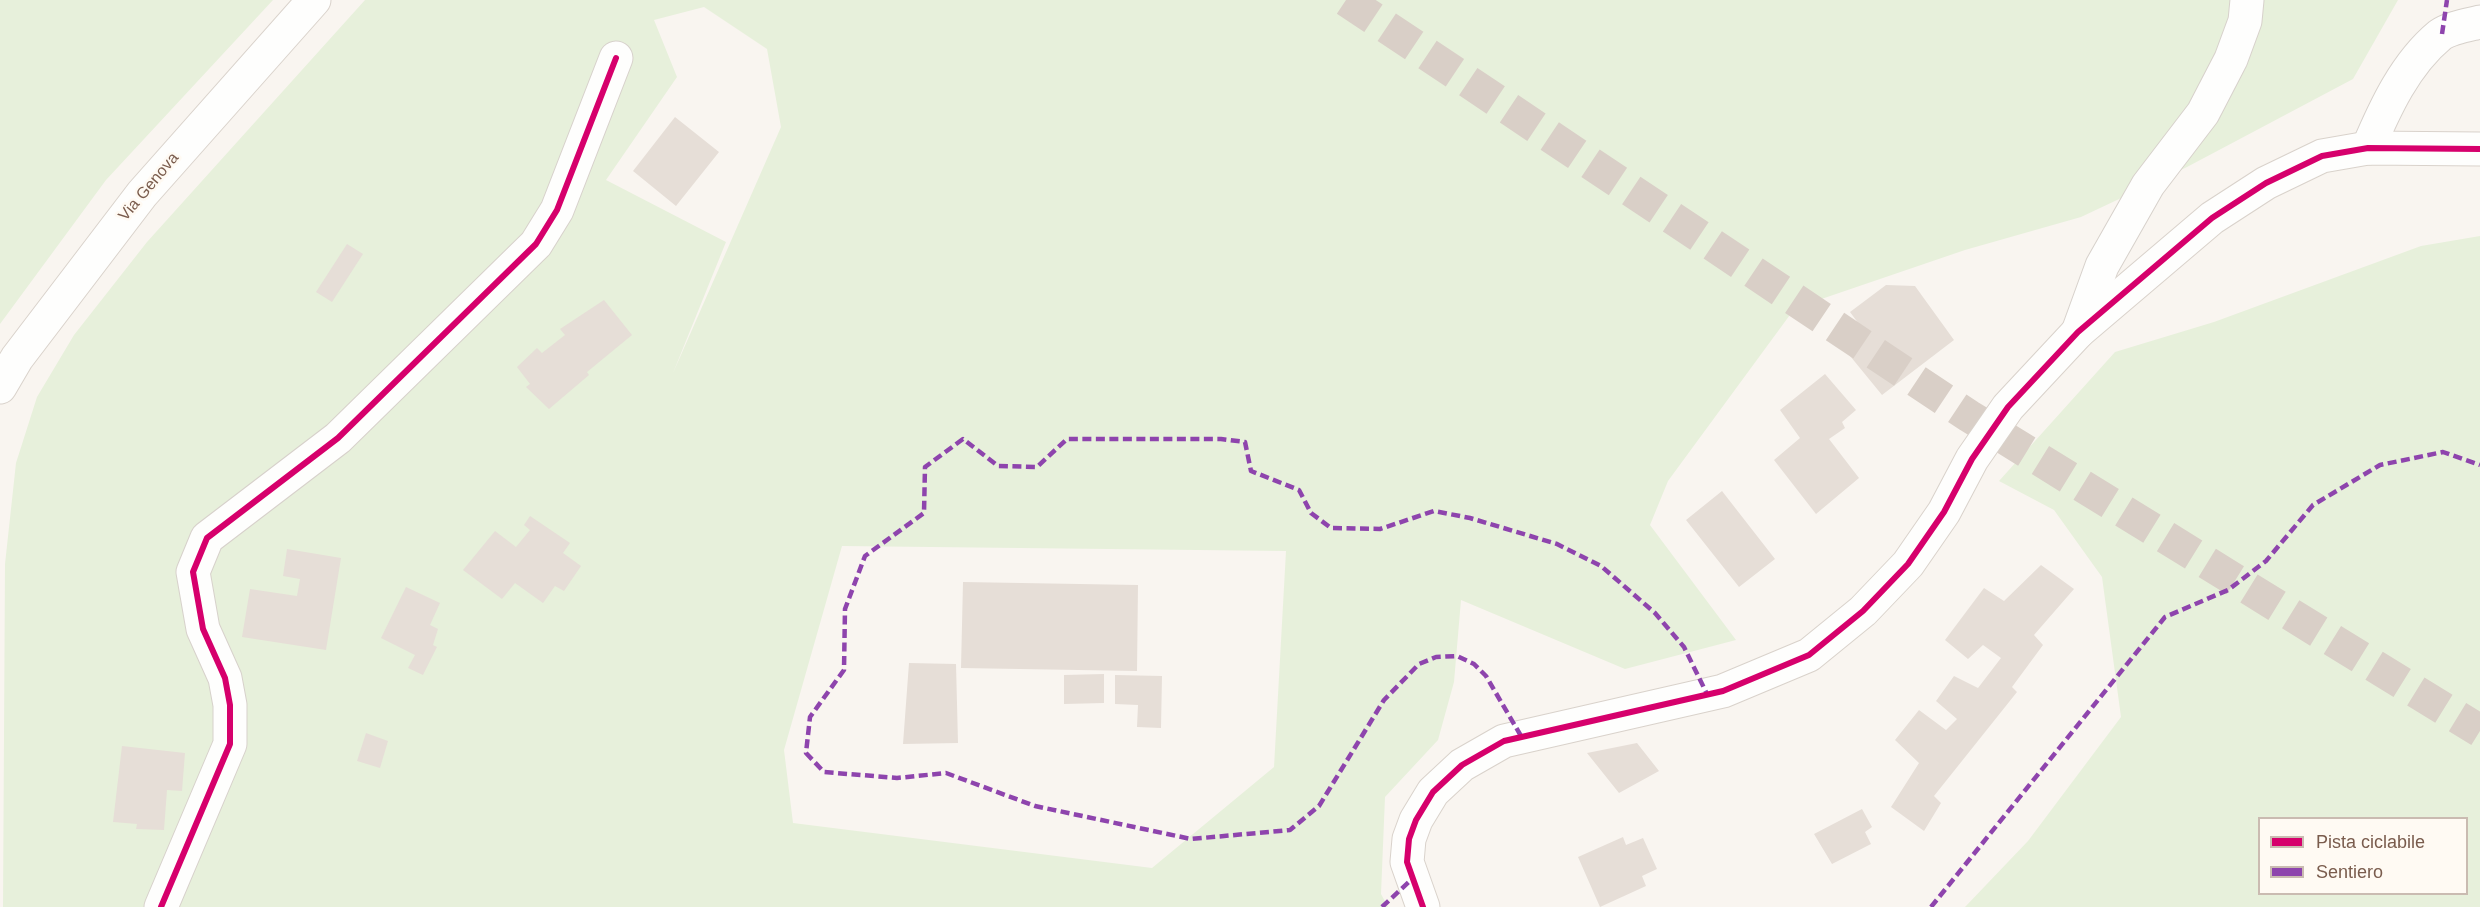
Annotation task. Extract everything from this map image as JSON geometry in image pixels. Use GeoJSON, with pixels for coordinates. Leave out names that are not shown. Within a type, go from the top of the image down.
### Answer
{"type":"FeatureCollection","features":[{"type":"Feature","properties":{"kind":"street","name":"Via Genova"},"geometry":{"type":"LineString","coordinates":[[0,387],[29,342],[142,194],[314,0]]}},
{"type":"Feature","properties":{"kind":"street"},"geometry":{"type":"LineString","coordinates":[[2078,332],[2102,266],[2148,185],[2203,113],[2231,59],[2245,21],[2247,0]]}},
{"type":"Feature","properties":{"kind":"street"},"geometry":{"type":"LineString","coordinates":[[2368,148],[2389,100],[2412,66],[2442,34],[2480,22]]}},
{"type":"Feature","properties":{"kind":"street"},"geometry":{"type":"LineString","coordinates":[[161,907],[230,744],[230,705],[226,687],[203,629],[193,572],[207,538],[338,438],[536,244],[557,210],[616,58]]}},
{"type":"Feature","properties":{"kind":"street"},"geometry":{"type":"LineString","coordinates":[[1423,907],[1407,862],[1409,839],[1416,820],[1433,792],[1462,765],[1504,741],[1723,691],[1809,656],[1863,611],[1908,564],[1944,512],[1972,459],[2008,407],[2078,332],[2211,218],[2266,183],[2322,156],[2368,148],[2480,149]]}},
{"type":"Feature","properties":{"kind":"green space"},"geometry":{"type":"Polygon","coordinates":[[[0,0],[273,0],[106,180],[0,324],[0,0]]]}},
{"type":"Feature","properties":{"kind":"green space"},"geometry":{"type":"Polygon","coordinates":[[[365,0],[2398,0],[2353,79],[2187,167],[2081,217],[1965,250],[1795,308],[1668,481],[1650,525],[1736,640],[1625,669],[1461,600],[1454,682],[1438,740],[1385,797],[1381,894],[1388,907],[3,907],[5,564],[16,463],[37,397],[74,335],[147,242],[365,0]],[[704,7],[654,20],[677,77],[606,180],[726,242],[673,373],[781,127],[767,49],[704,7]],[[842,546],[784,750],[793,823],[1152,868],[1274,767],[1286,551],[842,546]]]}},
{"type":"Feature","properties":{"kind":"green space"},"geometry":{"type":"Polygon","coordinates":[[[2480,236],[2480,907],[1965,907],[2028,841],[2121,717],[2102,577],[2054,510],[1999,481],[2115,352],[2214,322],[2421,246],[2480,236]]]}},
{"type":"Feature","properties":{"kind":"building"},"geometry":{"type":"Polygon","coordinates":[[[675,117],[719,152],[676,206],[633,171],[675,117]]]}},
{"type":"Feature","properties":{"kind":"building"},"geometry":{"type":"Polygon","coordinates":[[[347,244],[363,254],[332,302],[316,292],[347,244]]]}},
{"type":"Feature","properties":{"kind":"building"},"geometry":{"type":"Polygon","coordinates":[[[1886,285],[1915,286],[1954,340],[1882,395],[1846,351],[1867,335],[1850,312],[1886,285]]]}},
{"type":"Feature","properties":{"kind":"building"},"geometry":{"type":"Polygon","coordinates":[[[604,300],[632,335],[587,372],[589,375],[549,409],[526,387],[530,384],[517,367],[537,348],[542,353],[565,335],[560,329],[604,300]]]}},
{"type":"Feature","properties":{"kind":"building"},"geometry":{"type":"Polygon","coordinates":[[[1825,374],[1856,410],[1842,422],[1845,428],[1829,439],[1859,478],[1816,514],[1774,460],[1800,438],[1780,410],[1825,374]]]}},
{"type":"Feature","properties":{"kind":"building"},"geometry":{"type":"Polygon","coordinates":[[[1722,491],[1775,559],[1739,587],[1686,520],[1722,491]]]}},
{"type":"Feature","properties":{"kind":"building"},"geometry":{"type":"Polygon","coordinates":[[[530,516],[570,543],[563,553],[581,566],[564,591],[555,586],[543,603],[515,583],[502,599],[463,570],[495,531],[516,547],[530,530],[524,525],[530,516]]]}},
{"type":"Feature","properties":{"kind":"building"},"geometry":{"type":"Polygon","coordinates":[[[287,549],[341,558],[326,650],[242,637],[250,589],[297,596],[300,579],[283,576],[287,549]]]}},
{"type":"Feature","properties":{"kind":"building"},"geometry":{"type":"Polygon","coordinates":[[[2041,565],[2074,589],[2034,635],[2043,645],[2012,687],[2017,692],[1934,796],[1941,803],[1924,831],[1891,807],[1919,763],[1895,740],[1919,710],[1946,730],[1957,719],[1936,701],[1954,676],[1978,688],[2001,658],[1983,645],[1968,659],[1945,640],[1984,588],[2004,601],[2041,565]]]}},
{"type":"Feature","properties":{"kind":"building"},"geometry":{"type":"Polygon","coordinates":[[[963,582],[1138,585],[1137,671],[961,668],[963,582]]]}},
{"type":"Feature","properties":{"kind":"building"},"geometry":{"type":"Polygon","coordinates":[[[406,587],[440,603],[430,625],[438,629],[433,645],[437,647],[423,675],[408,668],[415,655],[381,638],[406,587]]]}},
{"type":"Feature","properties":{"kind":"building"},"geometry":{"type":"Polygon","coordinates":[[[909,663],[956,664],[958,743],[903,744],[909,663]]]}},
{"type":"Feature","properties":{"kind":"building"},"geometry":{"type":"Polygon","coordinates":[[[1104,674],[1104,703],[1064,704],[1064,675],[1104,674]]]}},
{"type":"Feature","properties":{"kind":"building"},"geometry":{"type":"Polygon","coordinates":[[[1115,675],[1162,676],[1161,728],[1137,727],[1138,705],[1115,704],[1115,675]]]}},
{"type":"Feature","properties":{"kind":"building"},"geometry":{"type":"Polygon","coordinates":[[[366,733],[388,741],[380,768],[357,761],[366,733]]]}},
{"type":"Feature","properties":{"kind":"building"},"geometry":{"type":"Polygon","coordinates":[[[1637,743],[1659,771],[1619,793],[1587,753],[1637,743]]]}},
{"type":"Feature","properties":{"kind":"building"},"geometry":{"type":"Polygon","coordinates":[[[122,746],[185,753],[182,791],[167,790],[164,830],[136,829],[137,824],[113,822],[122,746]]]}},
{"type":"Feature","properties":{"kind":"building"},"geometry":{"type":"Polygon","coordinates":[[[1862,809],[1872,827],[1865,832],[1871,844],[1832,864],[1814,834],[1862,809]]]}},
{"type":"Feature","properties":{"kind":"building"},"geometry":{"type":"Polygon","coordinates":[[[1623,837],[1626,845],[1643,838],[1657,869],[1642,876],[1646,886],[1600,907],[1578,857],[1623,837]]]}},
{"type":"Feature","properties":{"kind":"tunnel"},"geometry":{"type":"LineString","coordinates":[[1346,0],[1969,416],[2480,731]]}},
{"type":"Feature","properties":{"kind":"marked path"},"geometry":{"type":"LineString","coordinates":[[2442,34],[2447,0]]}},
{"type":"Feature","properties":{"kind":"marked path"},"geometry":{"type":"LineString","coordinates":[[1521,736],[1486,676],[1474,664],[1457,656],[1436,657],[1419,664],[1384,700],[1319,806],[1290,830],[1191,839],[1035,806],[946,773],[897,778],[824,772],[806,753],[810,717],[844,670],[845,609],[865,556],[924,513],[925,467],[963,439],[998,466],[1037,467],[1067,439],[1221,439],[1245,442],[1251,471],[1299,490],[1311,513],[1331,528],[1380,529],[1434,511],[1470,518],[1557,544],[1601,566],[1655,613],[1684,647],[1707,694]]}},
{"type":"Feature","properties":{"kind":"marked path"},"geometry":{"type":"LineString","coordinates":[[1931,907],[2165,617],[2228,590],[2266,561],[2313,505],[2380,465],[2443,452],[2480,465]]}},
{"type":"Feature","properties":{"kind":"marked path"},"geometry":{"type":"LineString","coordinates":[[1382,907],[1411,880]]}},
{"type":"Feature","properties":{"kind":"cycle path"},"geometry":{"type":"LineString","coordinates":[[161,907],[230,744],[230,705],[225,678],[203,629],[193,572],[207,538],[338,438],[536,244],[557,210],[616,58]]}},
{"type":"Feature","properties":{"kind":"cycle path"},"geometry":{"type":"LineString","coordinates":[[1423,907],[1407,862],[1409,839],[1416,820],[1433,792],[1462,765],[1504,741],[1723,691],[1809,655],[1863,611],[1908,564],[1944,512],[1972,459],[2008,407],[2078,332],[2212,218],[2266,183],[2322,156],[2368,148],[2480,149]]}}]}
